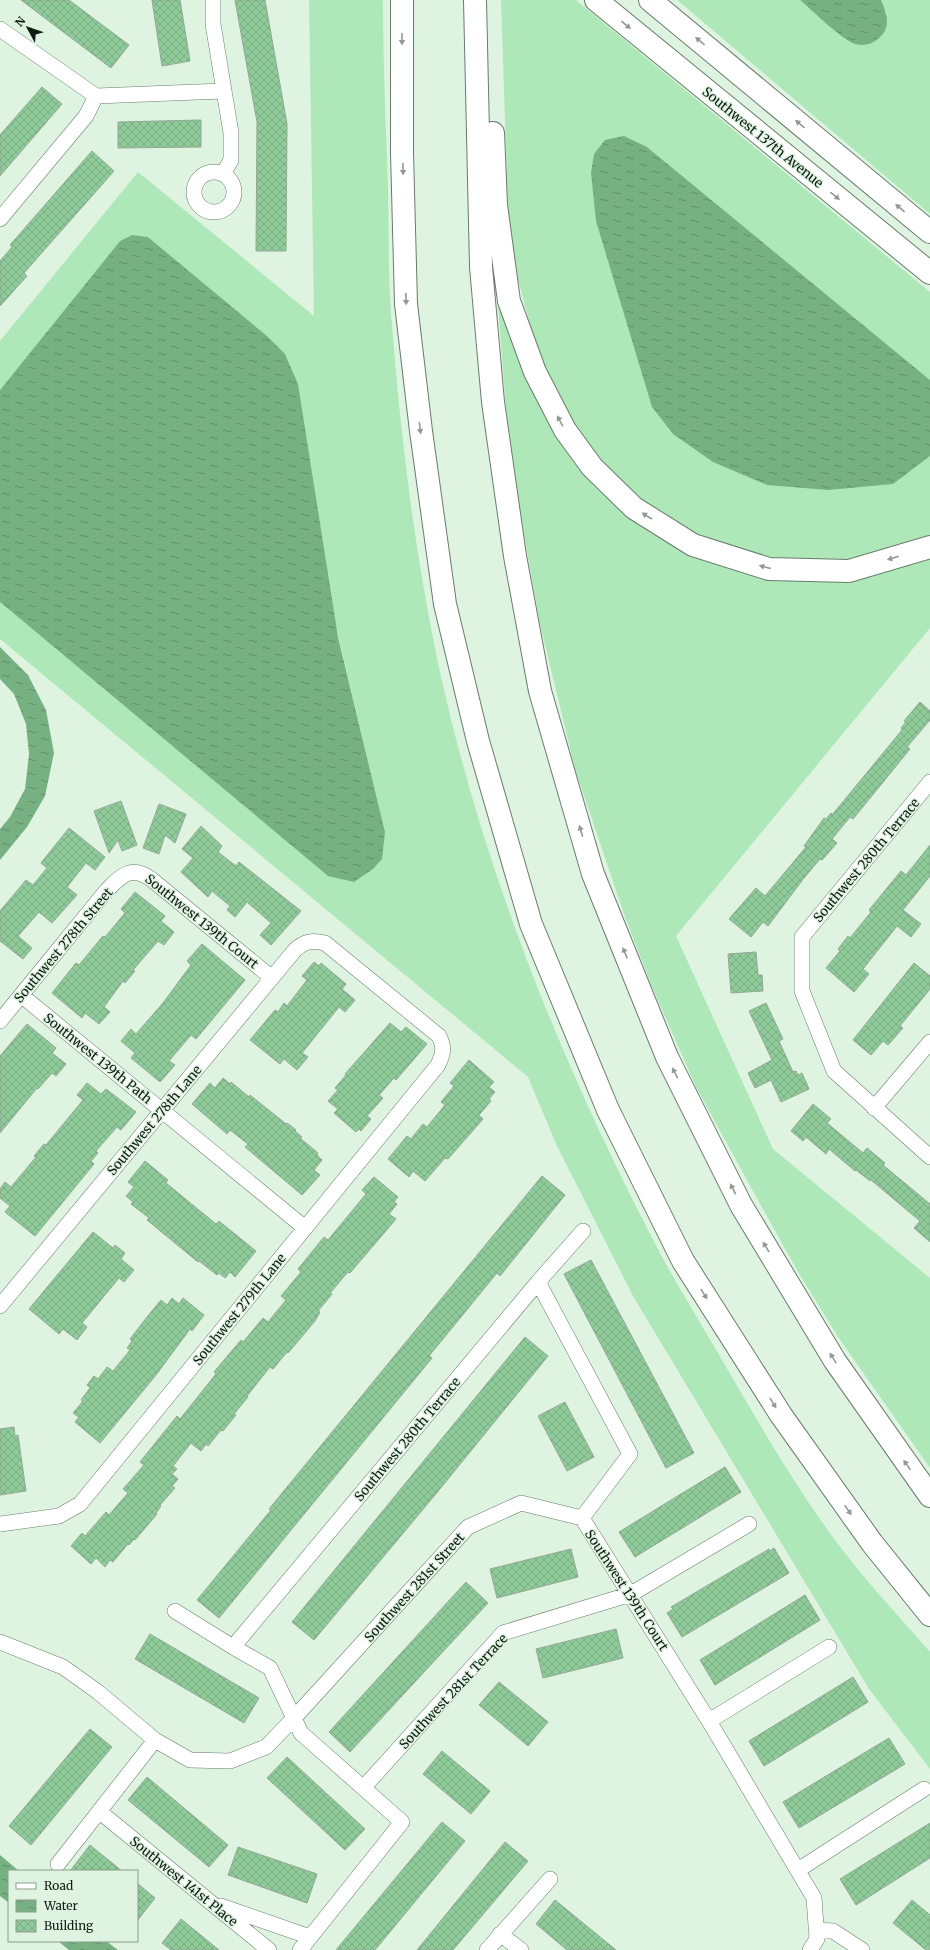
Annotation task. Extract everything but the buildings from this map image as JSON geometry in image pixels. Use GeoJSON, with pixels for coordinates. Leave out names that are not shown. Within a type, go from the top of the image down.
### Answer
{"type":"FeatureCollection","features":[{"type":"Feature","properties":{"kind":"main road"},"geometry":{"type":"LineString","coordinates":[[402,0],[402,152],[406,304],[421,431],[445,604],[478,741],[531,924],[608,1110],[683,1261],[781,1415],[872,1543],[930,1615]]}},
{"type":"Feature","properties":{"kind":"main road"},"geometry":{"type":"LineString","coordinates":[[475,0],[481,268],[493,402],[515,556],[540,692],[594,874],[667,1057],[740,1205],[835,1361],[930,1496]]}},
{"type":"Feature","properties":{"kind":"main road"},"geometry":{"type":"LineString","coordinates":[[480,0],[489,34],[496,205],[509,301],[535,372],[565,430],[592,467],[634,508],[693,545],[769,569],[849,571],[930,547]]}},
{"type":"Feature","properties":{"kind":"main road","name":"Southwest 137th Avenue"},"geometry":{"type":"LineString","coordinates":[[596,0],[930,273]]}},
{"type":"Feature","properties":{"kind":"main road"},"geometry":{"type":"LineString","coordinates":[[650,0],[930,232]]}},
{"type":"Feature","properties":{"kind":"street"},"geometry":{"type":"LineString","coordinates":[[213,0],[213,24],[231,133],[231,160],[223,174]]}},
{"type":"Feature","properties":{"kind":"street"},"geometry":{"type":"LineString","coordinates":[[0,29],[96,96],[223,91]]}},
{"type":"Feature","properties":{"kind":"street"},"geometry":{"type":"LineString","coordinates":[[0,220],[86,116],[96,96]]}},
{"type":"Feature","properties":{"kind":"street","name":"Southwest 280th Terrace"},"geometry":{"type":"LineString","coordinates":[[874,1108],[834,1071],[802,991],[802,937],[930,782]]}},
{"type":"Feature","properties":{"kind":"street","name":"Southwest 139th Court"},"geometry":{"type":"LineString","coordinates":[[128,872],[142,872],[152,879],[272,978]]}},
{"type":"Feature","properties":{"kind":"street","name":"Southwest 278th Street"},"geometry":{"type":"LineString","coordinates":[[0,1021],[107,890],[120,877],[128,872]]}},
{"type":"Feature","properties":{"kind":"street","name":"Southwest 278th Lane"},"geometry":{"type":"LineString","coordinates":[[0,1306],[295,950],[303,943],[312,940],[325,943],[439,1036],[443,1045]]}},
{"type":"Feature","properties":{"kind":"street","name":"Southwest 139th Path"},"geometry":{"type":"LineString","coordinates":[[21,995],[305,1228]]}},
{"type":"Feature","properties":{"kind":"street"},"geometry":{"type":"LineString","coordinates":[[930,1042],[874,1108],[930,1157]]}},
{"type":"Feature","properties":{"kind":"street","name":"Southwest 279th Lane"},"geometry":{"type":"LineString","coordinates":[[0,1524],[59,1516],[80,1504],[438,1066],[443,1053],[443,1045]]}},
{"type":"Feature","properties":{"kind":"street","name":"Southwest 280th Terrace"},"geometry":{"type":"LineString","coordinates":[[233,1647],[538,1282],[583,1231]]}},
{"type":"Feature","properties":{"kind":"street","name":"Southwest 139th Court"},"geometry":{"type":"LineString","coordinates":[[538,1282],[630,1454],[582,1518],[631,1594],[709,1721],[814,1898],[816,1930]]}},
{"type":"Feature","properties":{"kind":"street","name":"Southwest 281st Street"},"geometry":{"type":"LineString","coordinates":[[155,1740],[190,1760],[230,1761],[266,1746],[294,1718],[468,1527],[521,1502],[582,1518]]}},
{"type":"Feature","properties":{"kind":"street","name":"Southwest 281st Terrace"},"geometry":{"type":"LineString","coordinates":[[364,1787],[503,1633],[631,1594],[748,1524]]}},
{"type":"Feature","properties":{"kind":"street"},"geometry":{"type":"LineString","coordinates":[[175,1611],[270,1668],[301,1734],[364,1787],[402,1822],[300,1950]]}},
{"type":"Feature","properties":{"kind":"street"},"geometry":{"type":"LineString","coordinates":[[0,1642],[63,1667],[98,1692],[155,1740],[58,1864]]}},
{"type":"Feature","properties":{"kind":"street"},"geometry":{"type":"LineString","coordinates":[[709,1721],[829,1647]]}},
{"type":"Feature","properties":{"kind":"street"},"geometry":{"type":"LineString","coordinates":[[798,1870],[924,1789]]}},
{"type":"Feature","properties":{"kind":"street","name":"Southwest 141st Place"},"geometry":{"type":"LineString","coordinates":[[100,1812],[208,1902],[269,1950]]}},
{"type":"Feature","properties":{"kind":"street"},"geometry":{"type":"LineString","coordinates":[[487,1950],[550,1879]]}},
{"type":"Feature","properties":{"kind":"street"},"geometry":{"type":"LineString","coordinates":[[208,1902],[310,1937]]}},
{"type":"Feature","properties":{"kind":"street"},"geometry":{"type":"LineString","coordinates":[[810,1950],[817,1939],[816,1930],[833,1931],[862,1950]]}},
{"type":"Feature","properties":{"kind":"street"},"geometry":{"type":"LineString","coordinates":[[500,1934],[521,1950]]}},
{"type":"Feature","properties":{"kind":"shaded area"},"geometry":{"type":"Polygon","coordinates":[[[309,0],[383,0],[390,298],[400,417],[408,486],[424,589],[441,676],[462,761],[487,846],[516,930],[548,1013],[583,1094],[620,1174],[674,1278],[773,1446],[832,1536],[855,1566],[930,1652],[930,1769],[869,1689],[633,1296],[557,1146],[528,1077],[0,639],[0,602],[328,876],[385,832],[267,336],[148,237],[132,235],[120,241],[0,390],[0,341],[138,172],[314,316],[309,0]]]}},
{"type":"Feature","properties":{"kind":"shaded area"},"geometry":{"type":"Polygon","coordinates":[[[501,0],[576,0],[930,292],[930,380],[647,147],[924,461],[930,456],[930,536],[910,545],[858,558],[832,561],[798,561],[768,557],[693,534],[668,520],[615,480],[577,432],[549,381],[535,343],[519,283],[512,247],[508,210],[501,0]]]}},
{"type":"Feature","properties":{"kind":"shaded area"},"geometry":{"type":"Polygon","coordinates":[[[677,0],[800,0],[845,37],[887,14],[881,0],[930,0],[930,214],[677,0]]]}},
{"type":"Feature","properties":{"kind":"shaded area"},"geometry":{"type":"Polygon","coordinates":[[[497,292],[578,466],[599,491],[619,507],[753,571],[930,555],[930,628],[676,936],[773,1149],[930,1278],[930,1468],[838,1337],[798,1272],[754,1193],[696,1087],[652,987],[625,917],[575,769],[540,624],[519,506],[506,410],[497,292]]]}},
{"type":"Feature","properties":{"kind":"water"},"geometry":{"type":"Polygon","coordinates":[[[800,0],[881,0],[887,18],[885,31],[876,40],[867,45],[855,44],[834,30],[800,0]]]}},
{"type":"Feature","properties":{"kind":"water"},"geometry":{"type":"Polygon","coordinates":[[[624,136],[647,147],[930,380],[930,456],[893,484],[828,490],[767,485],[713,462],[673,434],[652,407],[596,221],[591,173],[594,154],[605,140],[624,136]]]}},
{"type":"Feature","properties":{"kind":"water"},"geometry":{"type":"Polygon","coordinates":[[[132,235],[148,237],[267,336],[285,354],[298,384],[338,637],[385,832],[382,859],[373,869],[354,882],[328,876],[0,602],[0,390],[120,241],[132,235]]]}},
{"type":"Feature","properties":{"kind":"water"},"geometry":{"type":"Polygon","coordinates":[[[0,647],[28,675],[46,710],[54,753],[45,796],[27,827],[0,860],[0,829],[10,817],[25,789],[29,754],[26,724],[14,694],[0,679],[0,647]]]}},
{"type":"Feature","properties":{"kind":"water"},"geometry":{"type":"Polygon","coordinates":[[[0,1855],[18,1870],[8,1870],[8,1902],[0,1896],[0,1855]]]}},
{"type":"Feature","properties":{"kind":"water"},"geometry":{"type":"Polygon","coordinates":[[[59,1942],[107,1942],[118,1950],[69,1950],[59,1942]]]}}]}
